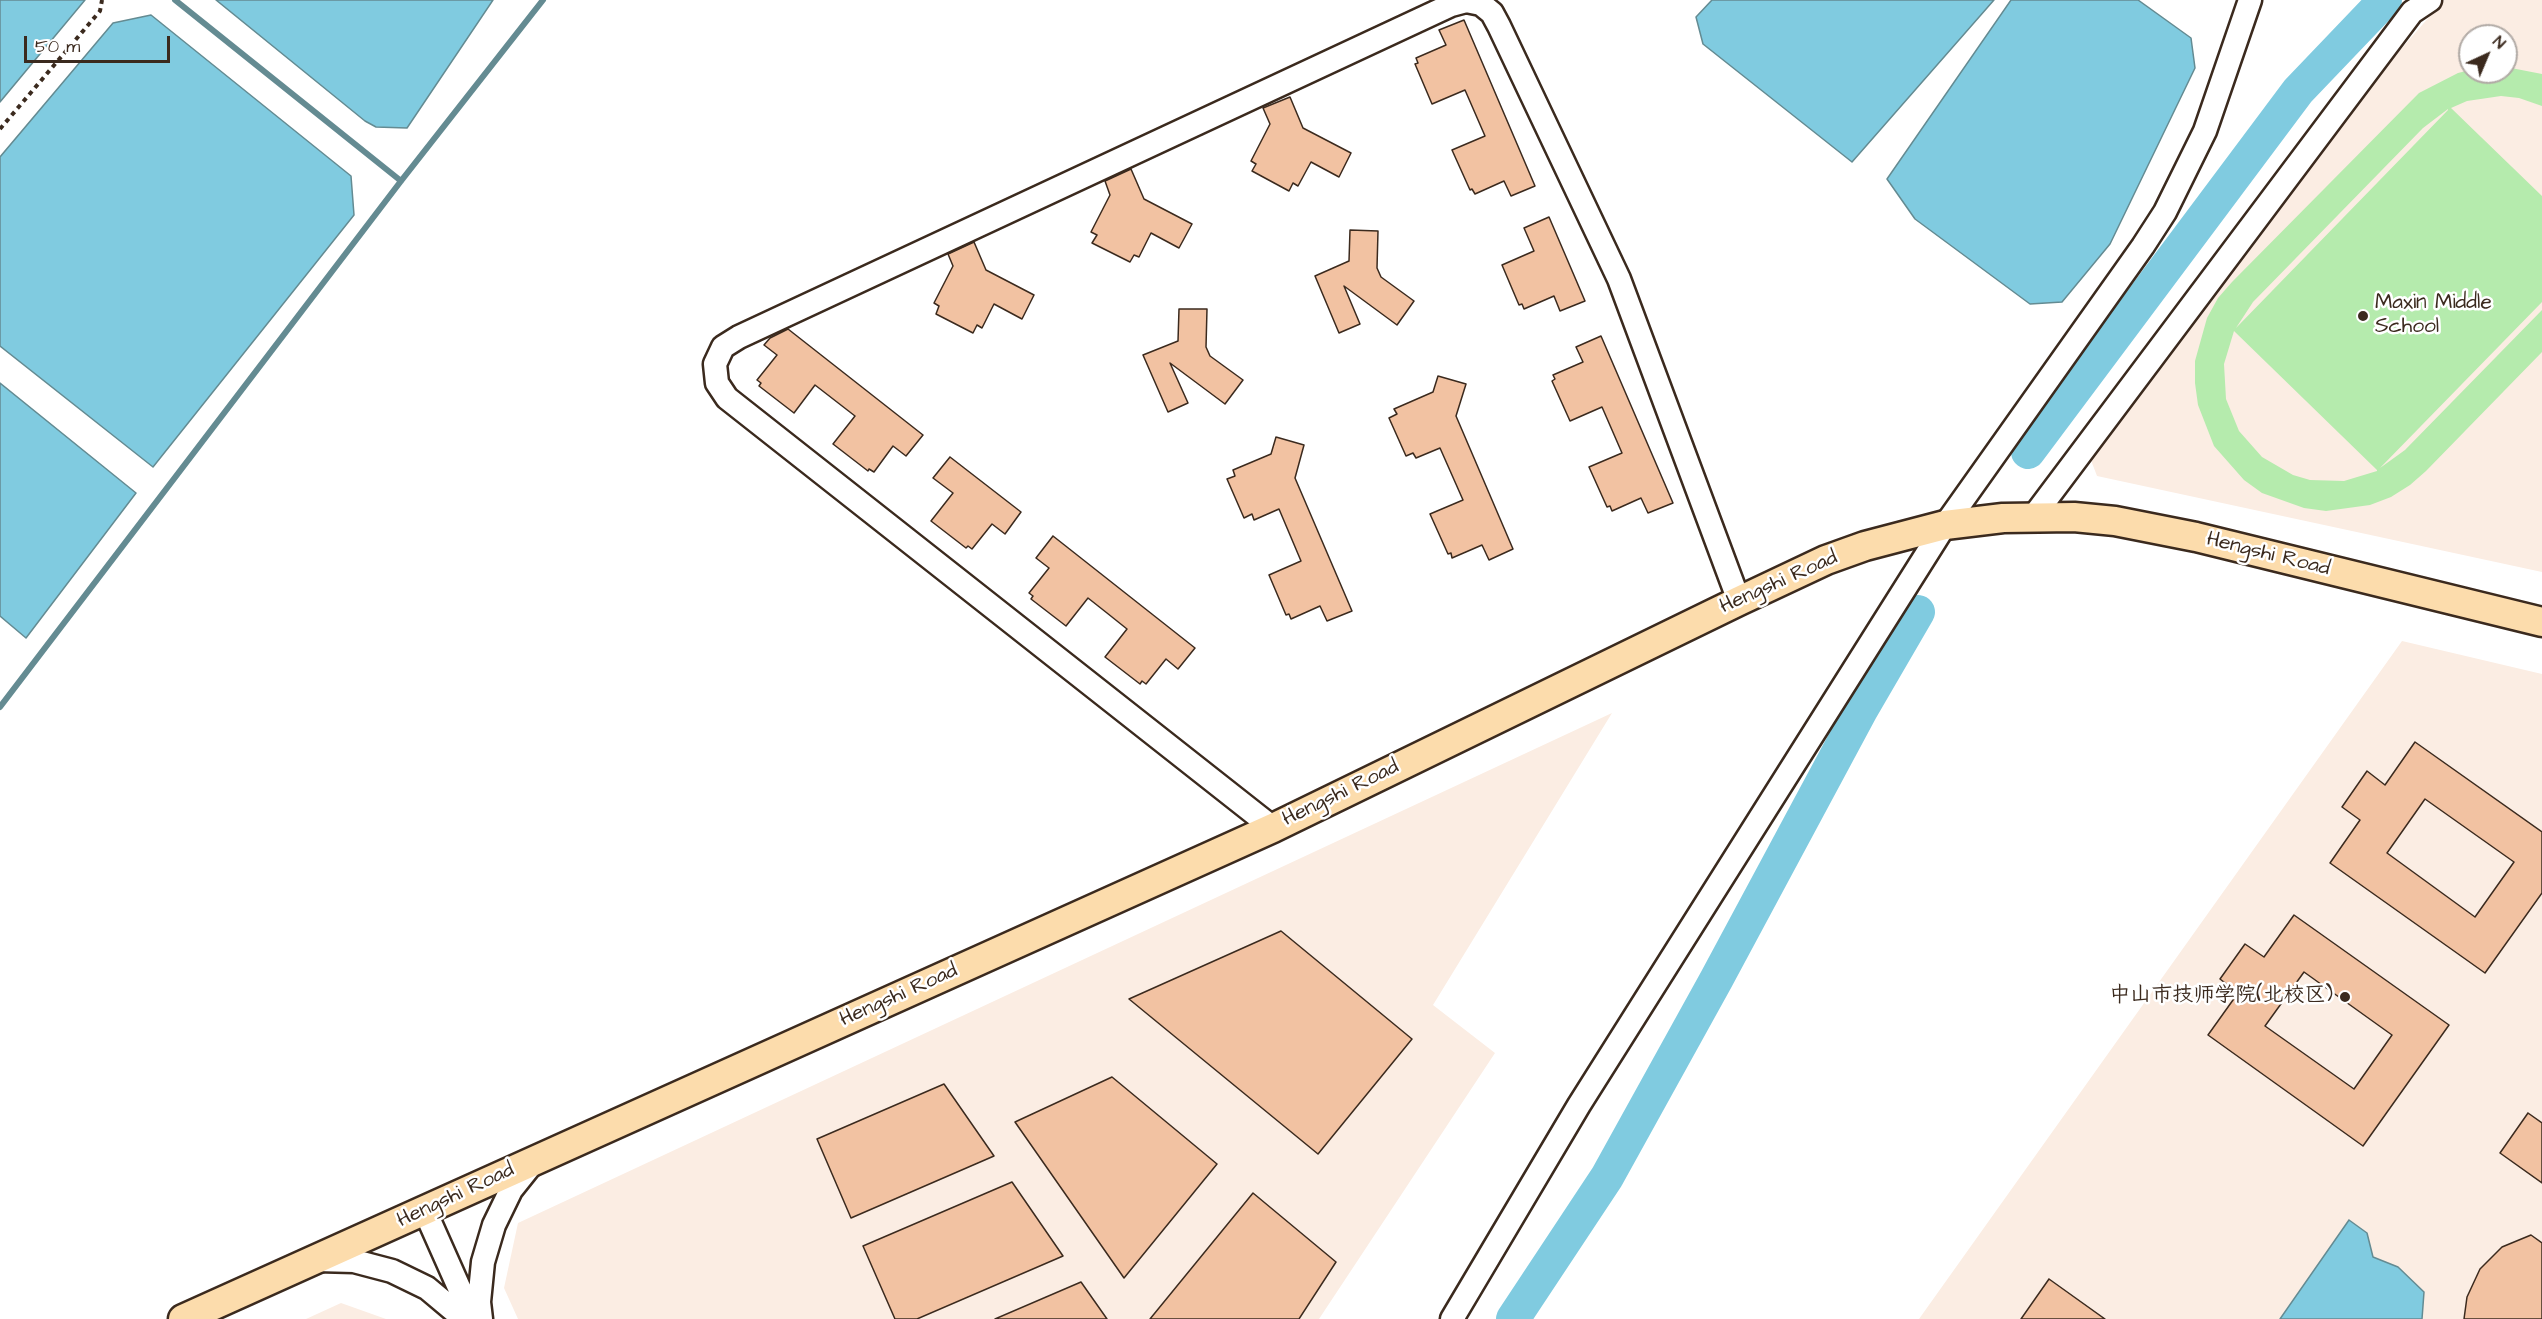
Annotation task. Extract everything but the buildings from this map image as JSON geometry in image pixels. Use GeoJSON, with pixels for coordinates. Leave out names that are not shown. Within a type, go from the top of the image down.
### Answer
{"type":"FeatureCollection","features":[{"type":"Feature","properties":{"kind":"main road","name":"Hengshi Road"},"geometry":{"type":"LineString","coordinates":[[183,1319],[1272,828],[1739,600],[1826,560],[1865,546],[1945,525],[2003,518],[2105,520],[2156,528],[2542,622]]}},
{"type":"Feature","properties":{"kind":"street"},"geometry":{"type":"LineString","coordinates":[[1452,1319],[1579,1105],[1945,525],[2165,212],[2205,131],[2250,0]]}},
{"type":"Feature","properties":{"kind":"street"},"geometry":{"type":"LineString","coordinates":[[2033,517],[2412,12],[2430,0]]}},
{"type":"Feature","properties":{"kind":"street"},"geometry":{"type":"LineString","coordinates":[[1272,828],[727,398],[717,383],[715,364],[723,347],[739,336],[1451,5],[1466,1],[1480,4],[1492,13],[1499,26],[1618,279],[1739,600]]}},
{"type":"Feature","properties":{"kind":"street"},"geometry":{"type":"LineString","coordinates":[[480,1319],[479,1302],[483,1263],[494,1225],[512,1190],[535,1160]]}},
{"type":"Feature","properties":{"kind":"street"},"geometry":{"type":"LineString","coordinates":[[425,1210],[473,1319]]}},
{"type":"Feature","properties":{"kind":"street"},"geometry":{"type":"LineString","coordinates":[[315,1260],[354,1261],[392,1271],[427,1288],[464,1319]]}},
{"type":"Feature","properties":{"kind":"path"},"geometry":{"type":"LineString","coordinates":[[0,129],[100,11],[102,0]]}},
{"type":"Feature","properties":{"kind":"shaded area","name":"Maxin Middle School"},"geometry":{"type":"Polygon","coordinates":[[[2444,0],[2542,0],[2542,572],[2097,476],[2089,455],[2239,234],[2444,0]]]}},
{"type":"Feature","properties":{"kind":"shaded area","name":"中山市技师学院(北校区)"},"geometry":{"type":"Polygon","coordinates":[[[2402,641],[2542,674],[2542,1319],[1919,1319],[2402,641]]]}},
{"type":"Feature","properties":{"kind":"shaded area"},"geometry":{"type":"Polygon","coordinates":[[[1612,713],[1433,1005],[1495,1053],[1319,1319],[518,1319],[504,1288],[518,1223],[1612,713]]]}},
{"type":"Feature","properties":{"kind":"shaded area"},"geometry":{"type":"Polygon","coordinates":[[[341,1303],[386,1319],[306,1319],[341,1303]]]}},
{"type":"Feature","properties":{"kind":"green space"},"geometry":{"type":"Polygon","coordinates":[[[2518,69],[2542,74],[2542,106],[2519,98],[2501,96],[2467,101],[2451,108],[2542,196],[2542,302],[2380,468],[2405,450],[2542,310],[2542,352],[2410,485],[2391,497],[2370,505],[2326,511],[2304,508],[2262,493],[2244,480],[2214,446],[2198,405],[2195,361],[2207,318],[2218,298],[2419,93],[2458,73],[2458,84],[2518,84],[2518,69]],[[2448,110],[2423,128],[2253,302],[2236,328],[2448,110]],[[2234,331],[2224,364],[2226,399],[2239,431],[2262,457],[2293,475],[2310,480],[2344,481],[2377,470],[2234,331]]]}},
{"type":"Feature","properties":{"kind":"water"},"geometry":{"type":"Polygon","coordinates":[[[0,0],[85,0],[0,102],[0,0]]]}},
{"type":"Feature","properties":{"kind":"water"},"geometry":{"type":"Polygon","coordinates":[[[216,0],[493,0],[407,128],[376,127],[365,121],[216,0]]]}},
{"type":"Feature","properties":{"kind":"water"},"geometry":{"type":"Polygon","coordinates":[[[1712,0],[1994,0],[1852,162],[1703,44],[1696,17],[1712,0]]]}},
{"type":"Feature","properties":{"kind":"water"},"geometry":{"type":"Polygon","coordinates":[[[2011,0],[2138,0],[2191,38],[2195,68],[2110,244],[2062,302],[2030,304],[1915,219],[1887,179],[2011,0]]]}},
{"type":"Feature","properties":{"kind":"water"},"geometry":{"type":"Polygon","coordinates":[[[151,15],[351,176],[354,215],[153,467],[0,346],[0,157],[113,23],[151,15]]]}},
{"type":"Feature","properties":{"kind":"water"},"geometry":{"type":"Polygon","coordinates":[[[0,383],[136,493],[26,638],[0,616],[0,383]]]}},
{"type":"Feature","properties":{"kind":"water"},"geometry":{"type":"Polygon","coordinates":[[[2349,1220],[2367,1233],[2373,1257],[2398,1267],[2424,1292],[2422,1319],[2280,1319],[2349,1220]]]}},
{"type":"Feature","properties":{"kind":"waterway"},"geometry":{"type":"LineString","coordinates":[[175,0],[401,181]]}},
{"type":"Feature","properties":{"kind":"waterway"},"geometry":{"type":"LineString","coordinates":[[0,707],[401,181],[543,0]]}},
{"type":"Feature","properties":{"kind":"waterway"},"geometry":{"type":"LineString","coordinates":[[2028,452],[2298,91],[2385,0]]}},
{"type":"Feature","properties":{"kind":"waterway"},"geometry":{"type":"LineString","coordinates":[[1513,1319],[1607,1177],[1861,710],[1918,612]]}},
{"type":"Feature","properties":{"kind":"place","name":"Maxin Middle School"},"geometry":{"type":"Point","coordinates":[2363,316]}},
{"type":"Feature","properties":{"kind":"place","name":"中山市技师学院(北校区)"},"geometry":{"type":"Point","coordinates":[2345,997]}}]}
